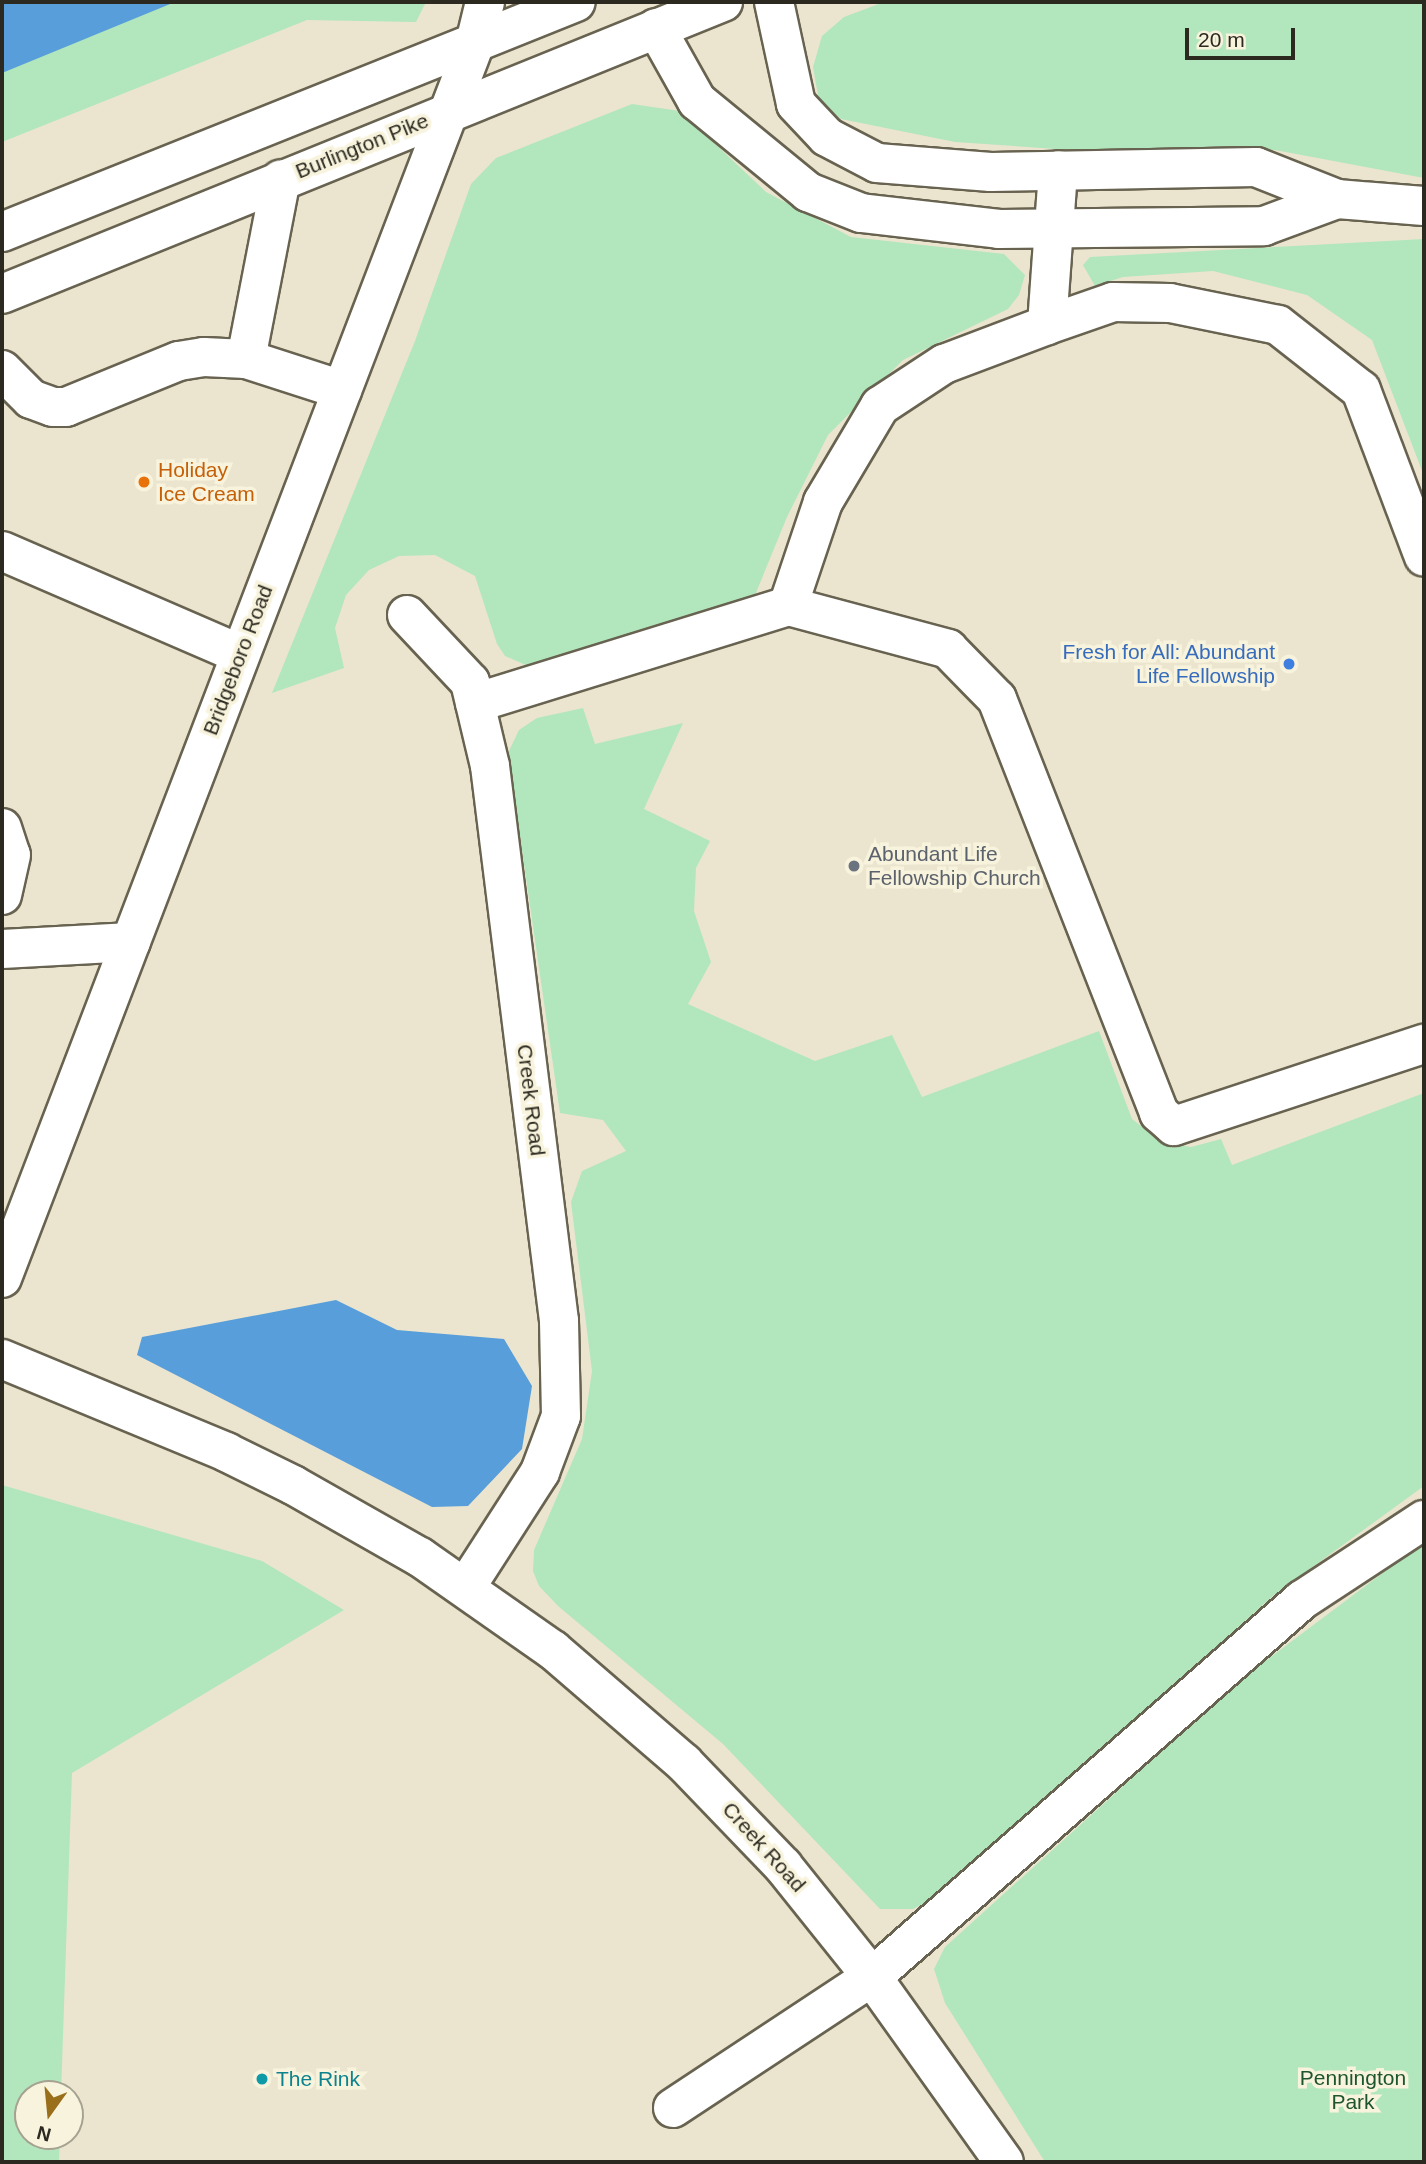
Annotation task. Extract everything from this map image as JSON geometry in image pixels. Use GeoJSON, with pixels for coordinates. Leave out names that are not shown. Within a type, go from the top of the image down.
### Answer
{"type":"FeatureCollection","features":[{"type":"Feature","properties":{"kind":"main road","name":"Bridgeboro Road"},"geometry":{"type":"LineString","coordinates":[[2,1278],[450,110],[475,43],[485,2]]}},
{"type":"Feature","properties":{"kind":"main road"},"geometry":{"type":"LineString","coordinates":[[2,232],[576,2]]}},
{"type":"Feature","properties":{"kind":"main road","name":"Burlington Pike"},"geometry":{"type":"LineString","coordinates":[[2,294],[450,110],[723,2]]}},
{"type":"Feature","properties":{"kind":"main road"},"geometry":{"type":"LineString","coordinates":[[774,2],[796,104],[827,137],[877,163],[991,172],[1256,167],[1337,199],[1424,206]]}},
{"type":"Feature","properties":{"kind":"main road"},"geometry":{"type":"LineString","coordinates":[[656,28],[697,101],[808,192],[861,213],[999,229],[1264,226],[1337,199]]}},
{"type":"Feature","properties":{"kind":"main road"},"geometry":{"type":"LineString","coordinates":[[1047,325],[1058,170]]}},
{"type":"Feature","properties":{"kind":"main road"},"geometry":{"type":"LineString","coordinates":[[246,359],[281,179]]}},
{"type":"Feature","properties":{"kind":"main road"},"geometry":{"type":"LineString","coordinates":[[788,606],[823,502],[880,406],[944,364],[1113,302],[1170,303],[1278,324],[1360,390],[1424,557]]}},
{"type":"Feature","properties":{"kind":"main road"},"geometry":{"type":"LineString","coordinates":[[2,370],[32,399],[53,407],[66,407],[179,361],[204,357],[246,359],[342,390]]}},
{"type":"Feature","properties":{"kind":"main road"},"geometry":{"type":"LineString","coordinates":[[2,551],[240,654]]}},
{"type":"Feature","properties":{"kind":"main road"},"geometry":{"type":"LineString","coordinates":[[475,703],[788,606],[948,649],[997,699],[1159,1112],[1174,1126],[1424,1044]]}},
{"type":"Feature","properties":{"kind":"main road","name":"Creek Road"},"geometry":{"type":"LineString","coordinates":[[407,615],[470,682],[490,766],[559,1321],[561,1416],[540,1472],[466,1587]]}},
{"type":"Feature","properties":{"kind":"main road"},"geometry":{"type":"LineString","coordinates":[[2,828],[11,855],[2,895]]}},
{"type":"Feature","properties":{"kind":"main road"},"geometry":{"type":"LineString","coordinates":[[2,949],[131,942]]}},
{"type":"Feature","properties":{"kind":"main road","name":"Creek Road"},"geometry":{"type":"LineString","coordinates":[[2,1359],[226,1452],[355,1519],[466,1587],[553,1650],[684,1763],[783,1866],[872,1977],[1004,2162]]}},
{"type":"Feature","properties":{"kind":"main road"},"geometry":{"type":"LineString","coordinates":[[673,2108],[872,1977],[1302,1600],[1424,1520]]}},
{"type":"Feature","properties":{"kind":"green space"},"geometry":{"type":"Polygon","coordinates":[[[2,2],[426,2],[416,22],[307,20],[2,142],[2,2]]]}},
{"type":"Feature","properties":{"kind":"green space"},"geometry":{"type":"Polygon","coordinates":[[[884,2],[1424,2],[1424,178],[1275,150],[1129,154],[955,142],[841,119],[819,101],[813,67],[822,36],[844,17],[884,2]]]}},
{"type":"Feature","properties":{"kind":"green space"},"geometry":{"type":"Polygon","coordinates":[[[632,104],[680,111],[766,192],[851,237],[1004,254],[1025,275],[1019,295],[1008,309],[903,360],[828,435],[787,517],[751,605],[535,669],[505,656],[497,644],[475,576],[435,555],[399,556],[369,570],[346,595],[335,628],[344,668],[272,693],[415,341],[471,184],[496,158],[632,104]]]}},
{"type":"Feature","properties":{"kind":"green space"},"geometry":{"type":"Polygon","coordinates":[[[1424,239],[1424,476],[1372,340],[1307,295],[1213,271],[1123,277],[1095,286],[1083,265],[1090,257],[1424,239]]]}},
{"type":"Feature","properties":{"kind":"green space"},"geometry":{"type":"Polygon","coordinates":[[[583,708],[595,744],[683,723],[644,809],[710,841],[696,868],[694,911],[711,962],[688,1004],[815,1061],[892,1035],[922,1097],[1099,1031],[1132,1119],[1162,1142],[1191,1147],[1221,1139],[1232,1165],[1424,1093],[1424,1486],[1274,1595],[935,1898],[913,1909],[880,1909],[723,1744],[558,1606],[539,1586],[533,1571],[534,1550],[582,1439],[592,1371],[571,1202],[582,1171],[626,1151],[603,1120],[560,1113],[508,753],[519,730],[537,718],[583,708]]]}},
{"type":"Feature","properties":{"kind":"green space"},"geometry":{"type":"Polygon","coordinates":[[[2,1485],[262,1561],[344,1610],[72,1773],[61,2080],[14,2080],[14,2150],[59,2150],[59,2162],[2,2162],[2,1485]]]}},
{"type":"Feature","properties":{"kind":"green space","name":"Pennington Park"},"geometry":{"type":"Polygon","coordinates":[[[1424,1542],[1424,2162],[1045,2162],[945,2003],[934,1969],[945,1947],[1244,1677],[1424,1542]]]}},
{"type":"Feature","properties":{"kind":"water"},"geometry":{"type":"Polygon","coordinates":[[[2,2],[175,2],[2,73],[2,2]]]}},
{"type":"Feature","properties":{"kind":"water"},"geometry":{"type":"Polygon","coordinates":[[[336,1300],[397,1330],[504,1339],[532,1386],[522,1449],[468,1506],[432,1507],[137,1355],[142,1337],[336,1300]]]}},
{"type":"Feature","properties":{"kind":"place","name":"Holiday Ice Cream"},"geometry":{"type":"Point","coordinates":[144,482]}},
{"type":"Feature","properties":{"kind":"place","name":"Fresh for All: Abundant Life Fellowship"},"geometry":{"type":"Point","coordinates":[1289,664]}},
{"type":"Feature","properties":{"kind":"place","name":"Abundant Life Fellowship Church"},"geometry":{"type":"Point","coordinates":[854,866]}},
{"type":"Feature","properties":{"kind":"place","name":"The Rink"},"geometry":{"type":"Point","coordinates":[262,2079]}}]}
